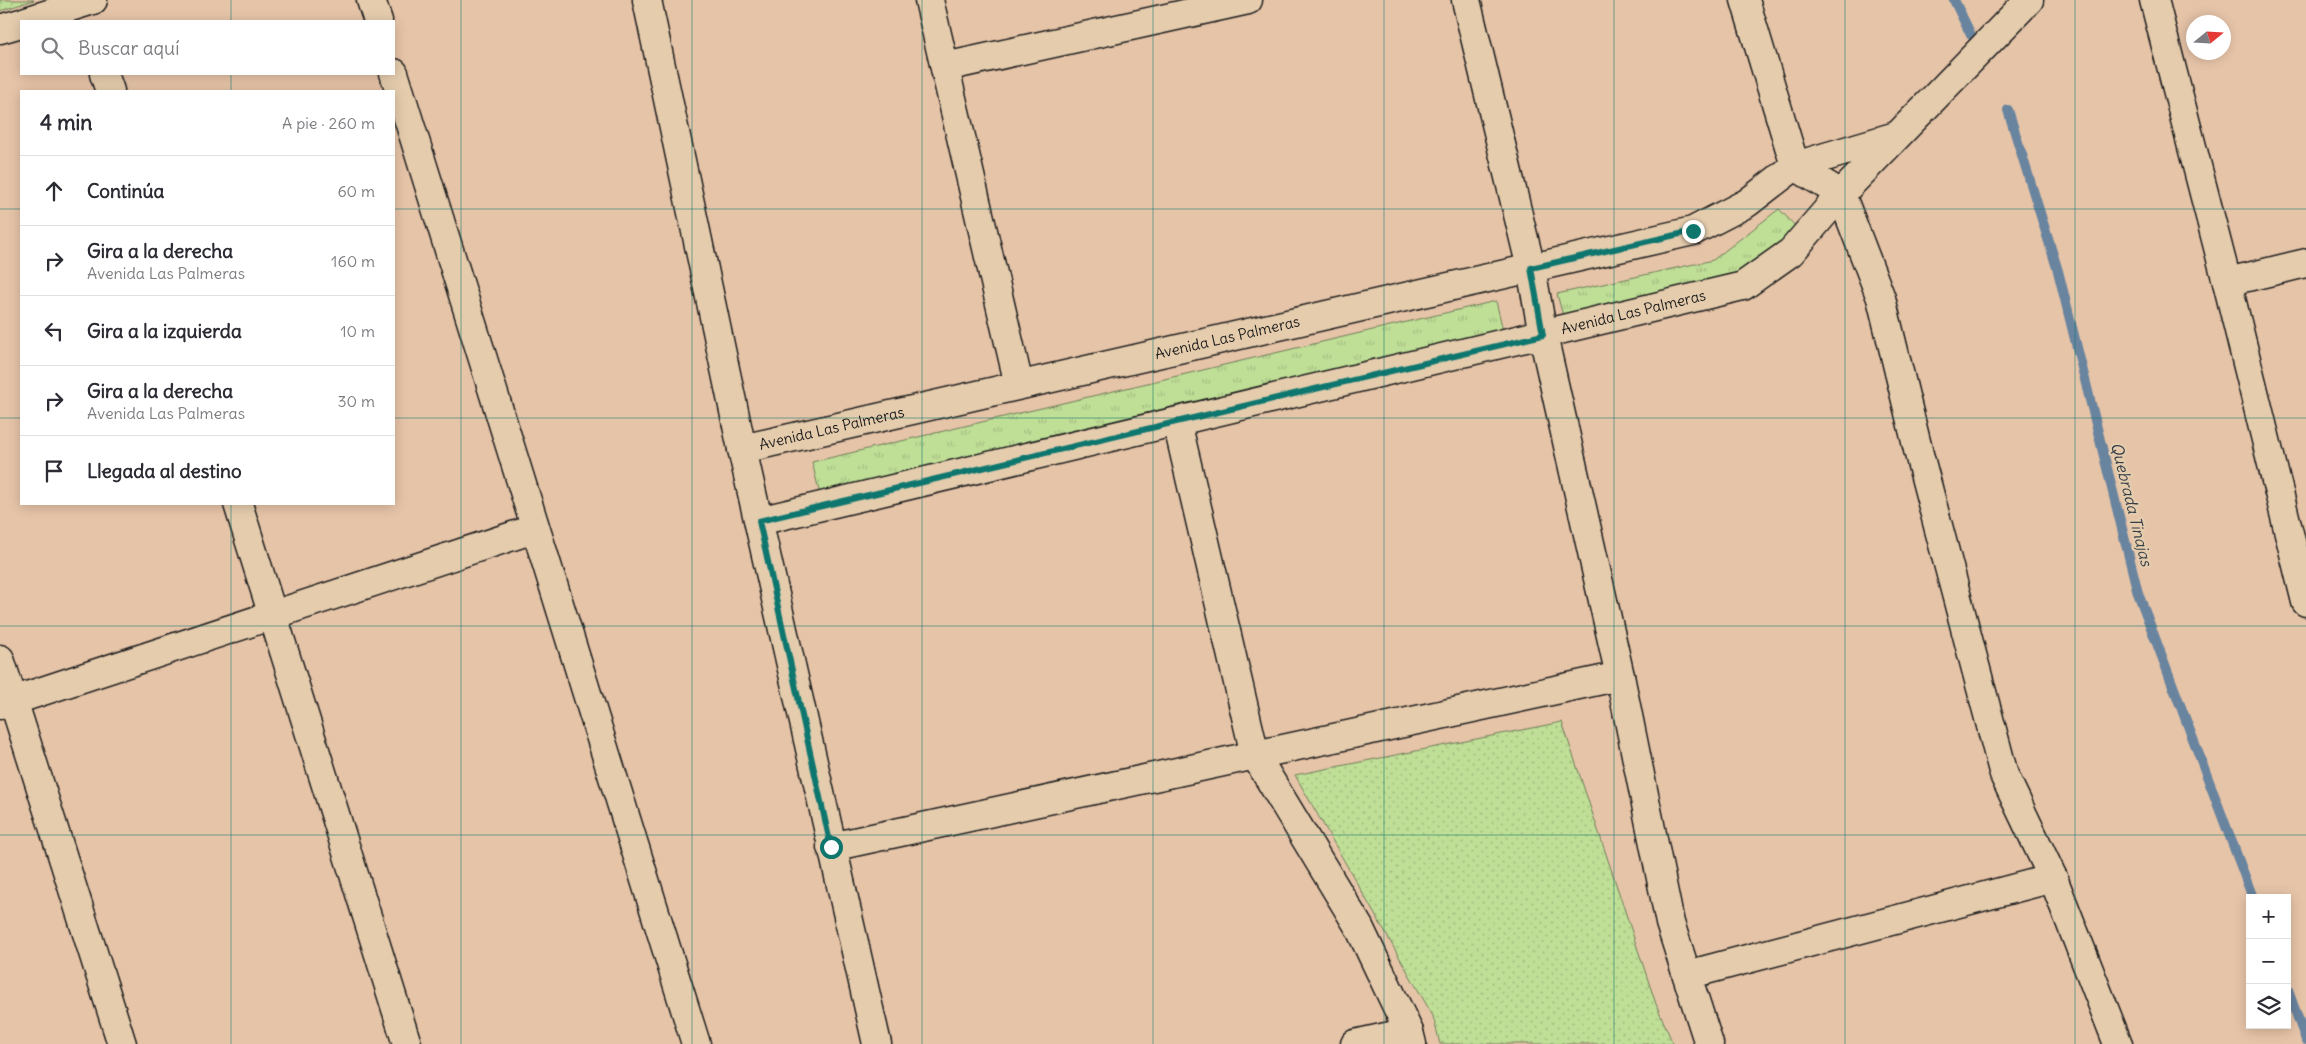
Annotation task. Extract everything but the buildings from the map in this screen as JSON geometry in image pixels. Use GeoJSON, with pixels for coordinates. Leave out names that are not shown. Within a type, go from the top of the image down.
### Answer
{"type":"FeatureCollection","features":[{"type":"Feature","properties":{"kind":"street"},"geometry":{"type":"LineString","coordinates":[[371,0],[378,20]]}},
{"type":"Feature","properties":{"kind":"street"},"geometry":{"type":"LineString","coordinates":[[647,0],[742,449],[877,1044]]}},
{"type":"Feature","properties":{"kind":"street"},"geometry":{"type":"LineString","coordinates":[[929,0],[1019,385]]}},
{"type":"Feature","properties":{"kind":"street"},"geometry":{"type":"LineString","coordinates":[[945,67],[1202,5],[1248,0]]}},
{"type":"Feature","properties":{"kind":"street"},"geometry":{"type":"LineString","coordinates":[[1466,0],[1531,268],[1543,335],[1620,676],[1670,922],[1709,1044]]}},
{"type":"Feature","properties":{"kind":"street"},"geometry":{"type":"LineString","coordinates":[[1745,0],[1795,166],[1841,194],[1881,298],[1919,454],[2004,776],[2053,878],[2118,1044]]}},
{"type":"Feature","properties":{"kind":"street","name":"Avenida Las Palmeras"},"geometry":{"type":"LineString","coordinates":[[759,521],[1743,286],[1791,252],[1841,194],[2029,0]]}},
{"type":"Feature","properties":{"kind":"street"},"geometry":{"type":"LineString","coordinates":[[2154,0],[2301,564],[2306,602]]}},
{"type":"Feature","properties":{"kind":"street"},"geometry":{"type":"LineString","coordinates":[[30,20],[86,6]]}},
{"type":"Feature","properties":{"kind":"street"},"geometry":{"type":"LineString","coordinates":[[0,29],[20,23]]}},
{"type":"Feature","properties":{"kind":"street"},"geometry":{"type":"LineString","coordinates":[[104,75],[110,90]]}},
{"type":"Feature","properties":{"kind":"street"},"geometry":{"type":"LineString","coordinates":[[395,75],[534,529],[696,1044]]}},
{"type":"Feature","properties":{"kind":"street","name":"Avenida Las Palmeras"},"geometry":{"type":"LineString","coordinates":[[742,449],[1693,231],[1747,203],[1795,166],[1897,136]]}},
{"type":"Feature","properties":{"kind":"street"},"geometry":{"type":"LineString","coordinates":[[2227,282],[2306,263]]}},
{"type":"Feature","properties":{"kind":"street"},"geometry":{"type":"LineString","coordinates":[[1176,422],[1255,755],[1359,926],[1410,1038],[1355,1044]]}},
{"type":"Feature","properties":{"kind":"street"},"geometry":{"type":"LineString","coordinates":[[238,505],[407,1044]]}},
{"type":"Feature","properties":{"kind":"street"},"geometry":{"type":"LineString","coordinates":[[7,703],[534,529]]}},
{"type":"Feature","properties":{"kind":"street"},"geometry":{"type":"LineString","coordinates":[[0,659],[7,703],[122,1044]]}},
{"type":"Feature","properties":{"kind":"street"},"geometry":{"type":"LineString","coordinates":[[831,847],[1620,676]]}},
{"type":"Feature","properties":{"kind":"street"},"geometry":{"type":"LineString","coordinates":[[1687,975],[2053,878]]}},
{"type":"Feature","properties":{"kind":"green space"},"geometry":{"type":"Polygon","coordinates":[[[0,0],[34,0],[0,11],[0,0]]]}},
{"type":"Feature","properties":{"kind":"green space"},"geometry":{"type":"Polygon","coordinates":[[[1779,209],[1801,232],[1737,280],[1565,323],[1557,294],[1713,260],[1779,209]]]}},
{"type":"Feature","properties":{"kind":"green space"},"geometry":{"type":"Polygon","coordinates":[[[1496,301],[1505,339],[821,499],[812,462],[1496,301]]]}},
{"type":"Feature","properties":{"kind":"green space"},"geometry":{"type":"Polygon","coordinates":[[[1562,722],[1656,1004],[1673,1044],[1440,1044],[1433,1016],[1295,775],[1562,722]]]}},
{"type":"Feature","properties":{"kind":"waterway","name":"Quebrada Tinajas"},"geometry":{"type":"LineString","coordinates":[[1954,0],[1971,35]]}},
{"type":"Feature","properties":{"kind":"waterway","name":"Quebrada Tinajas"},"geometry":{"type":"LineString","coordinates":[[2008,110],[2058,271],[2138,593],[2251,894]]}},
{"type":"Feature","properties":{"kind":"waterway","name":"Quebrada Tinajas"},"geometry":{"type":"LineString","coordinates":[[2291,999],[2306,1040]]}},
{"type":"Feature","properties":{"kind":"route"},"geometry":{"type":"LineString","coordinates":[[831,847],[759,521],[1543,335],[1531,268],[1693,231]]}}]}
